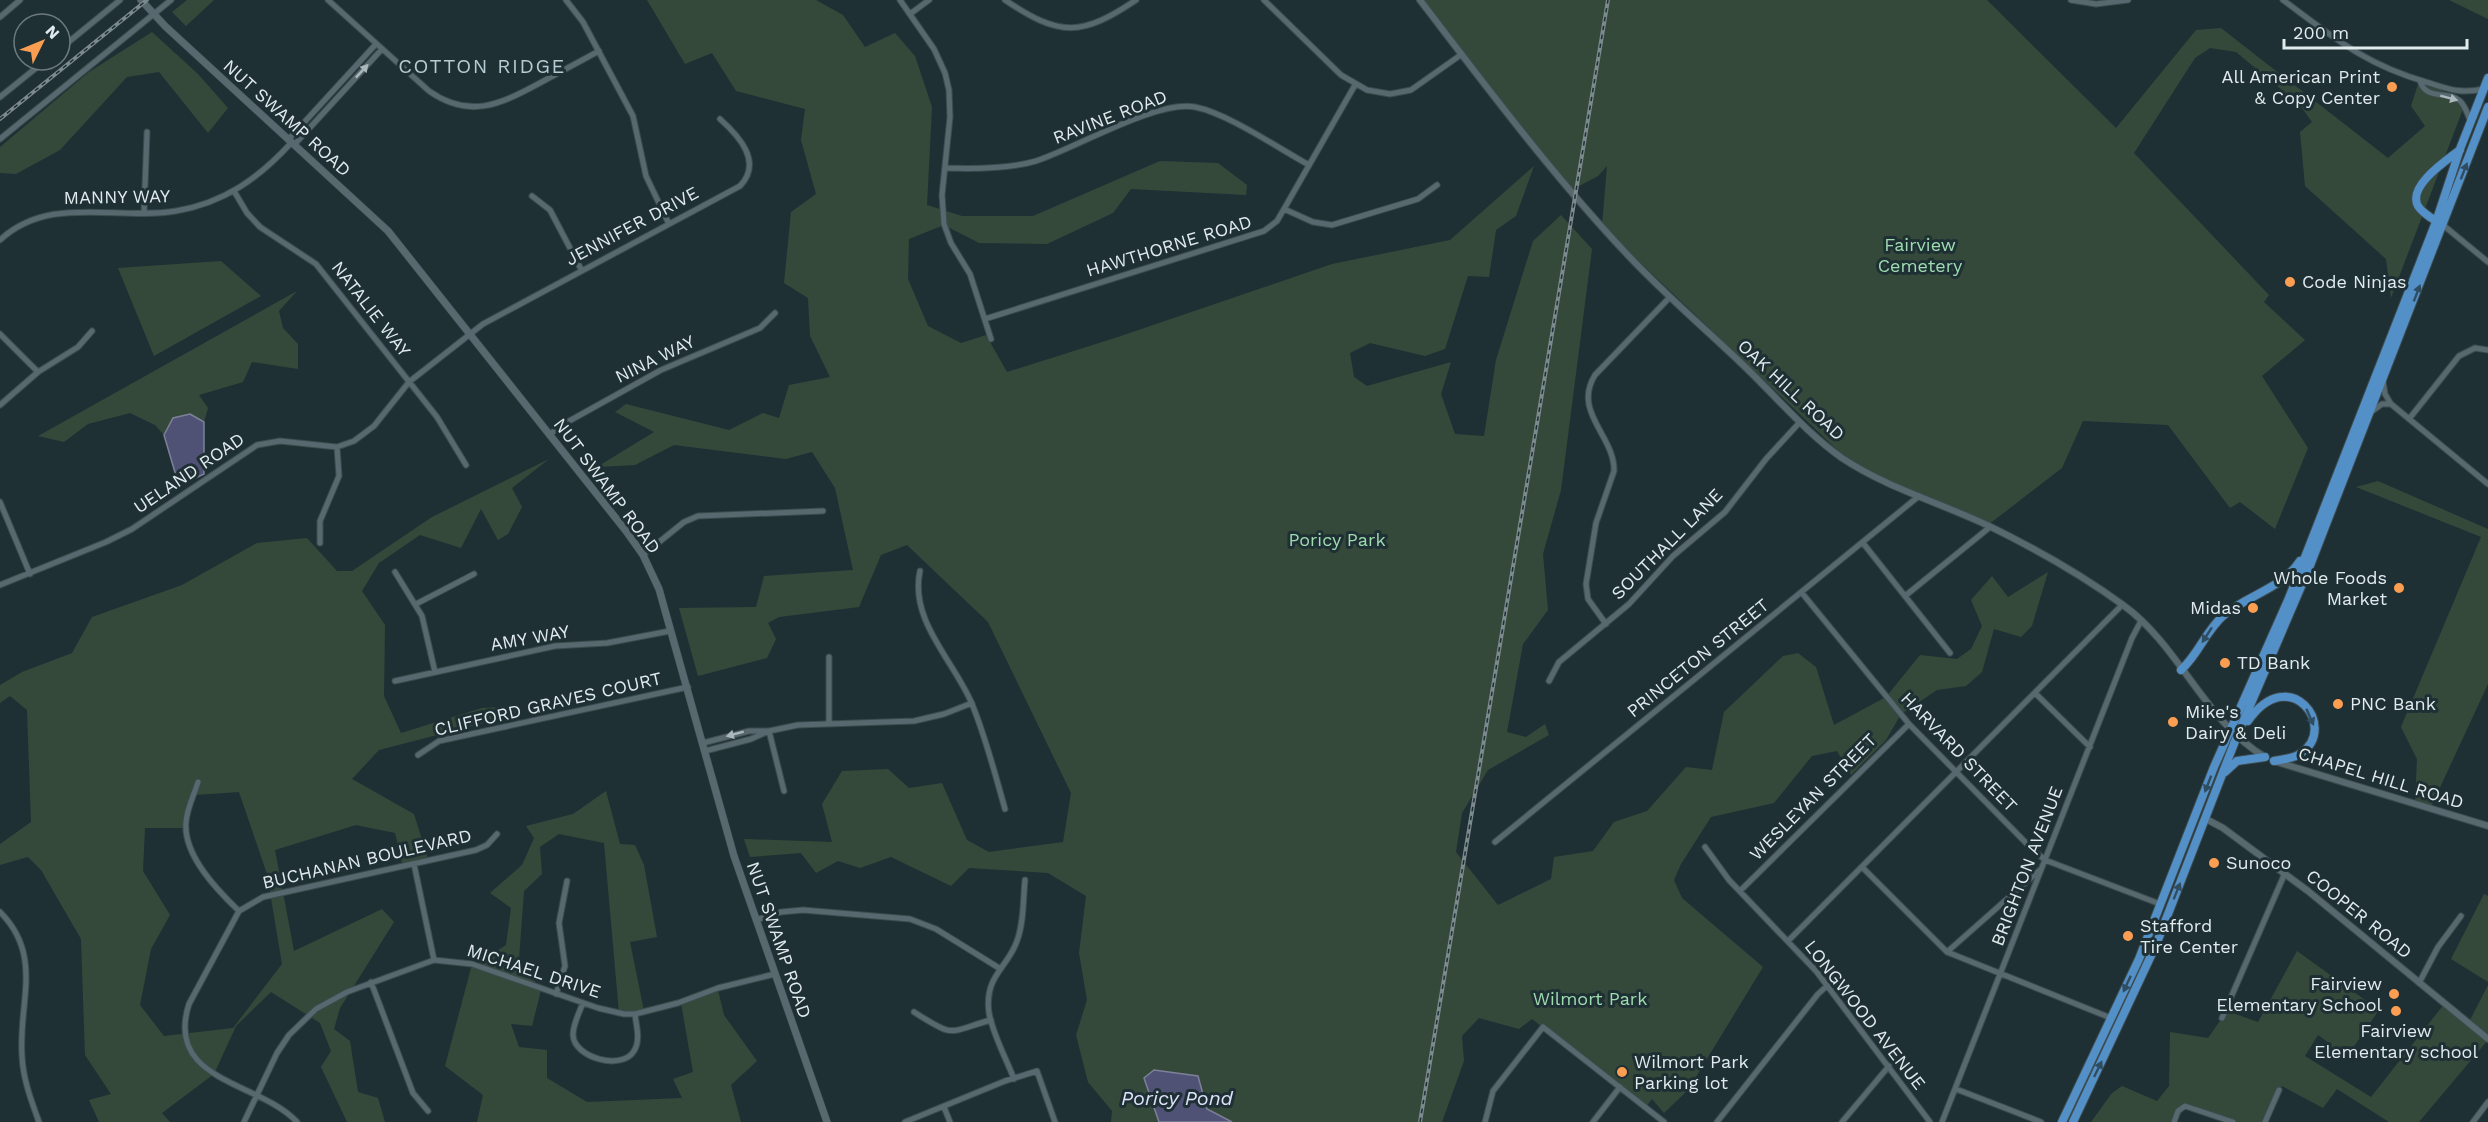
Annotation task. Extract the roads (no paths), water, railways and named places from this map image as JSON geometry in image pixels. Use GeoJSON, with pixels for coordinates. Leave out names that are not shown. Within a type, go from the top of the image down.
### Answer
{"type":"FeatureCollection","features":[{"type":"Feature","properties":{"kind":"highway"},"geometry":{"type":"LineString","coordinates":[[2062,1122],[2139,959],[2160,904],[2234,733],[2305,579],[2383,379],[2440,223],[2460,149],[2488,78]]}},
{"type":"Feature","properties":{"kind":"highway"},"geometry":{"type":"LineString","coordinates":[[2073,1122],[2141,979],[2206,819],[2223,774],[2234,733],[2488,107]]}},
{"type":"Feature","properties":{"kind":"highway"},"geometry":{"type":"LineString","coordinates":[[2440,223],[2417,205],[2417,188],[2460,149]]}},
{"type":"Feature","properties":{"kind":"highway"},"geometry":{"type":"LineString","coordinates":[[2181,670],[2196,654],[2215,624],[2235,607],[2284,579],[2296,567],[2311,542]]}},
{"type":"Feature","properties":{"kind":"highway"},"geometry":{"type":"LineString","coordinates":[[2234,733],[2266,701],[2286,697],[2301,702],[2313,717],[2315,729],[2313,740],[2301,754],[2274,761]]}},
{"type":"Feature","properties":{"kind":"highway"},"geometry":{"type":"LineString","coordinates":[[2223,774],[2237,761],[2265,757]]}},
{"type":"Feature","properties":{"kind":"main road","name":"NUT SWAMP ROAD"},"geometry":{"type":"LineString","coordinates":[[141,0],[153,15],[388,231],[643,555],[659,589],[734,856],[828,1122]]}},
{"type":"Feature","properties":{"kind":"street"},"geometry":{"type":"LineString","coordinates":[[0,18],[20,0]]}},
{"type":"Feature","properties":{"kind":"street"},"geometry":{"type":"LineString","coordinates":[[72,39],[120,0]]}},
{"type":"Feature","properties":{"kind":"street"},"geometry":{"type":"LineString","coordinates":[[0,139],[171,0]]}},
{"type":"Feature","properties":{"kind":"street"},"geometry":{"type":"LineString","coordinates":[[328,0],[435,95],[452,104],[489,106],[507,100],[599,51]]}},
{"type":"Feature","properties":{"kind":"street"},"geometry":{"type":"LineString","coordinates":[[566,0],[584,22],[633,116],[646,176],[669,224]]}},
{"type":"Feature","properties":{"kind":"street"},"geometry":{"type":"LineString","coordinates":[[900,0],[934,49],[945,73],[949,90],[950,117],[942,195],[944,224],[951,243],[970,274],[991,339]]}},
{"type":"Feature","properties":{"kind":"street"},"geometry":{"type":"LineString","coordinates":[[910,14],[929,0]]}},
{"type":"Feature","properties":{"kind":"street"},"geometry":{"type":"LineString","coordinates":[[1005,0],[1037,20],[1053,26],[1072,28],[1101,22],[1136,0]]}},
{"type":"Feature","properties":{"kind":"street"},"geometry":{"type":"LineString","coordinates":[[1264,0],[1341,75],[1355,85],[1379,93],[1399,93],[1411,90],[1462,54]]}},
{"type":"Feature","properties":{"kind":"street","name":"OAK HILL ROAD"},"geometry":{"type":"LineString","coordinates":[[1420,0],[1557,176],[1625,253],[1820,441],[1850,463],[1990,526],[2051,557],[2122,605],[2141,621],[2234,733]]}},
{"type":"Feature","properties":{"kind":"street"},"geometry":{"type":"LineString","coordinates":[[2071,0],[2096,4],[2128,0]]}},
{"type":"Feature","properties":{"kind":"street"},"geometry":{"type":"LineString","coordinates":[[2283,0],[2361,57],[2396,74],[2465,93],[2484,89]]}},
{"type":"Feature","properties":{"kind":"street"},"geometry":{"type":"LineString","coordinates":[[291,143],[333,90],[376,44]]}},
{"type":"Feature","properties":{"kind":"street"},"geometry":{"type":"LineString","coordinates":[[291,143],[340,95],[382,49]]}},
{"type":"Feature","properties":{"kind":"street"},"geometry":{"type":"LineString","coordinates":[[0,97],[31,72]]}},
{"type":"Feature","properties":{"kind":"street"},"geometry":{"type":"LineString","coordinates":[[2420,81],[2422,87],[2429,93],[2452,97],[2460,102],[2471,123]]}},
{"type":"Feature","properties":{"kind":"street","name":"HAWTHORNE ROAD"},"geometry":{"type":"LineString","coordinates":[[985,319],[1257,235],[1273,225],[1355,85]]}},
{"type":"Feature","properties":{"kind":"street"},"geometry":{"type":"LineString","coordinates":[[333,90],[340,95]]}},
{"type":"Feature","properties":{"kind":"street","name":"RAVINE ROAD"},"geometry":{"type":"LineString","coordinates":[[945,168],[1011,165],[1034,161],[1156,111],[1179,106],[1197,108],[1218,115],[1309,165]]}},
{"type":"Feature","properties":{"kind":"street","name":"JENNIFER DRIVE"},"geometry":{"type":"LineString","coordinates":[[469,334],[581,269],[735,189],[747,177],[749,154],[734,131],[720,119]]}},
{"type":"Feature","properties":{"kind":"street"},"geometry":{"type":"LineString","coordinates":[[144,213],[147,132]]}},
{"type":"Feature","properties":{"kind":"street","name":"MANNY WAY"},"geometry":{"type":"LineString","coordinates":[[0,240],[27,222],[62,212],[163,213],[190,208],[234,191],[261,173],[291,143]]}},
{"type":"Feature","properties":{"kind":"street"},"geometry":{"type":"LineString","coordinates":[[1284,209],[1313,222],[1332,225],[1418,199],[1437,185]]}},
{"type":"Feature","properties":{"kind":"street","name":"NATALIE WAY"},"geometry":{"type":"LineString","coordinates":[[234,191],[247,213],[260,227],[316,264],[444,427],[466,465]]}},
{"type":"Feature","properties":{"kind":"street"},"geometry":{"type":"LineString","coordinates":[[532,196],[550,210],[581,269]]}},
{"type":"Feature","properties":{"kind":"street"},"geometry":{"type":"LineString","coordinates":[[2440,223],[2488,262]]}},
{"type":"Feature","properties":{"kind":"street"},"geometry":{"type":"LineString","coordinates":[[1606,624],[1588,599],[1586,584],[1596,524],[1614,471],[1614,464],[1611,452],[1589,411],[1587,401],[1589,387],[1595,375],[1670,297]]}},
{"type":"Feature","properties":{"kind":"street","name":"NINA WAY"},"geometry":{"type":"LineString","coordinates":[[549,435],[562,425],[661,370],[760,328],[775,313]]}},
{"type":"Feature","properties":{"kind":"street"},"geometry":{"type":"LineString","coordinates":[[0,405],[38,372],[78,347],[92,332]]}},
{"type":"Feature","properties":{"kind":"street"},"geometry":{"type":"LineString","coordinates":[[0,334],[38,372]]}},
{"type":"Feature","properties":{"kind":"street"},"geometry":{"type":"LineString","coordinates":[[320,543],[320,522],[339,476],[337,447],[354,441],[370,430],[409,382],[469,334]]}},
{"type":"Feature","properties":{"kind":"street"},"geometry":{"type":"LineString","coordinates":[[2409,419],[2459,356],[2475,348],[2488,350]]}},
{"type":"Feature","properties":{"kind":"street"},"geometry":{"type":"LineString","coordinates":[[2383,379],[2385,394],[2391,404],[2488,484]]}},
{"type":"Feature","properties":{"kind":"street"},"geometry":{"type":"LineString","coordinates":[[2370,413],[2382,404],[2391,404]]}},
{"type":"Feature","properties":{"kind":"street","name":"SOUTHALL LANE"},"geometry":{"type":"LineString","coordinates":[[1550,681],[1559,662],[1629,604],[1673,556],[1725,512],[1766,459],[1800,422]]}},
{"type":"Feature","properties":{"kind":"street","name":"UELAND ROAD"},"geometry":{"type":"LineString","coordinates":[[0,585],[132,529],[257,445],[280,441],[337,447]]}},
{"type":"Feature","properties":{"kind":"street","name":"PRINCETON STREET"},"geometry":{"type":"LineString","coordinates":[[1495,842],[1919,496]]}},
{"type":"Feature","properties":{"kind":"street"},"geometry":{"type":"LineString","coordinates":[[0,502],[30,573]]}},
{"type":"Feature","properties":{"kind":"street"},"geometry":{"type":"LineString","coordinates":[[643,555],[684,522],[698,516],[823,511]]}},
{"type":"Feature","properties":{"kind":"street"},"geometry":{"type":"LineString","coordinates":[[1905,596],[1990,526]]}},
{"type":"Feature","properties":{"kind":"street"},"geometry":{"type":"LineString","coordinates":[[1863,543],[1950,653]]}},
{"type":"Feature","properties":{"kind":"street"},"geometry":{"type":"LineString","coordinates":[[920,571],[918,589],[921,609],[972,703],[1005,809]]}},
{"type":"Feature","properties":{"kind":"street"},"geometry":{"type":"LineString","coordinates":[[395,572],[416,604],[424,622],[435,672]]}},
{"type":"Feature","properties":{"kind":"street"},"geometry":{"type":"LineString","coordinates":[[416,604],[474,574]]}},
{"type":"Feature","properties":{"kind":"street","name":"HARVARD STREET"},"geometry":{"type":"LineString","coordinates":[[1802,593],[1908,724],[2045,860],[2160,904]]}},
{"type":"Feature","properties":{"kind":"street"},"geometry":{"type":"LineString","coordinates":[[1788,941],[2122,605]]}},
{"type":"Feature","properties":{"kind":"street","name":"BRIGHTON AVENUE"},"geometry":{"type":"LineString","coordinates":[[1942,1122],[2132,638],[2141,621]]}},
{"type":"Feature","properties":{"kind":"street","name":"AMY WAY"},"geometry":{"type":"LineString","coordinates":[[395,681],[555,646],[607,643],[670,631]]}},
{"type":"Feature","properties":{"kind":"street"},"geometry":{"type":"LineString","coordinates":[[829,657],[829,723]]}},
{"type":"Feature","properties":{"kind":"street","name":"CLIFFORD GRAVES COURT"},"geometry":{"type":"LineString","coordinates":[[418,755],[439,741],[688,687]]}},
{"type":"Feature","properties":{"kind":"street"},"geometry":{"type":"LineString","coordinates":[[2035,693],[2090,747]]}},
{"type":"Feature","properties":{"kind":"street"},"geometry":{"type":"LineString","coordinates":[[703,743],[748,731],[769,731],[798,725],[914,721],[944,714],[972,703]]}},
{"type":"Feature","properties":{"kind":"street","name":"WESLEYAN STREET"},"geometry":{"type":"LineString","coordinates":[[1740,891],[1908,724]]}},
{"type":"Feature","properties":{"kind":"street"},"geometry":{"type":"LineString","coordinates":[[705,752],[751,739],[769,731]]}},
{"type":"Feature","properties":{"kind":"street"},"geometry":{"type":"LineString","coordinates":[[769,731],[784,791]]}},
{"type":"Feature","properties":{"kind":"street","name":"CHAPEL HILL ROAD"},"geometry":{"type":"LineString","coordinates":[[2234,733],[2265,757],[2274,761],[2488,826]]}},
{"type":"Feature","properties":{"kind":"street"},"geometry":{"type":"LineString","coordinates":[[198,782],[187,813],[188,838],[206,876],[219,893],[239,911],[189,1004],[185,1019],[185,1036],[192,1054],[208,1071],[285,1111],[297,1122]]}},
{"type":"Feature","properties":{"kind":"street","name":"COOPER ROAD"},"geometry":{"type":"LineString","coordinates":[[2206,819],[2285,873],[2488,1039]]}},
{"type":"Feature","properties":{"kind":"street","name":"BUCHANAN BOULEVARD"},"geometry":{"type":"LineString","coordinates":[[239,911],[263,897],[476,850],[487,845],[497,834]]}},
{"type":"Feature","properties":{"kind":"street","name":"LONGWOOD AVENUE"},"geometry":{"type":"LineString","coordinates":[[1704,847],[1715,864],[1828,985],[1930,1122]]}},
{"type":"Feature","properties":{"kind":"street"},"geometry":{"type":"LineString","coordinates":[[414,864],[434,960]]}},
{"type":"Feature","properties":{"kind":"street"},"geometry":{"type":"LineString","coordinates":[[1862,867],[1947,952],[2111,1018]]}},
{"type":"Feature","properties":{"kind":"street"},"geometry":{"type":"LineString","coordinates":[[1947,952],[2041,869]]}},
{"type":"Feature","properties":{"kind":"street"},"geometry":{"type":"LineString","coordinates":[[2222,1018],[2285,873]]}},
{"type":"Feature","properties":{"kind":"street"},"geometry":{"type":"LineString","coordinates":[[1014,1079],[991,1020],[989,994],[999,968],[1014,947],[1019,933],[1025,880]]}},
{"type":"Feature","properties":{"kind":"street"},"geometry":{"type":"LineString","coordinates":[[556,994],[564,966],[559,922],[567,881]]}},
{"type":"Feature","properties":{"kind":"street"},"geometry":{"type":"LineString","coordinates":[[756,920],[781,912],[803,910],[910,919],[936,929],[999,968]]}},
{"type":"Feature","properties":{"kind":"street"},"geometry":{"type":"LineString","coordinates":[[0,912],[18,938],[26,965],[27,988],[21,1032],[21,1055],[25,1079],[39,1122]]}},
{"type":"Feature","properties":{"kind":"street"},"geometry":{"type":"LineString","coordinates":[[2419,983],[2438,947],[2461,916]]}},
{"type":"Feature","properties":{"kind":"street","name":"MICHAEL DRIVE"},"geometry":{"type":"LineString","coordinates":[[244,1122],[277,1053],[300,1024],[329,1001],[371,982],[434,960],[472,964],[610,1012],[635,1014],[678,1003],[718,988],[775,974]]}},
{"type":"Feature","properties":{"kind":"street"},"geometry":{"type":"LineString","coordinates":[[371,982],[413,1093],[428,1111]]}},
{"type":"Feature","properties":{"kind":"street"},"geometry":{"type":"LineString","coordinates":[[1717,1122],[1818,994],[1828,985]]}},
{"type":"Feature","properties":{"kind":"street"},"geometry":{"type":"LineString","coordinates":[[583,1003],[574,1025],[573,1039],[582,1052],[601,1059],[625,1059],[634,1052],[637,1041],[635,1014]]}},
{"type":"Feature","properties":{"kind":"street"},"geometry":{"type":"LineString","coordinates":[[914,1012],[939,1028],[952,1032],[991,1020]]}},
{"type":"Feature","properties":{"kind":"street"},"geometry":{"type":"LineString","coordinates":[[1485,1122],[1493,1090],[1543,1027],[1664,1122]]}},
{"type":"Feature","properties":{"kind":"street"},"geometry":{"type":"LineString","coordinates":[[1842,1122],[1878,1076],[1889,1066]]}},
{"type":"Feature","properties":{"kind":"street"},"geometry":{"type":"LineString","coordinates":[[905,1122],[1037,1071],[1055,1122]]}},
{"type":"Feature","properties":{"kind":"street"},"geometry":{"type":"LineString","coordinates":[[1593,1122],[1620,1087]]}},
{"type":"Feature","properties":{"kind":"street"},"geometry":{"type":"LineString","coordinates":[[1956,1089],[2041,1122]]}},
{"type":"Feature","properties":{"kind":"street"},"geometry":{"type":"LineString","coordinates":[[2265,1122],[2279,1090]]}},
{"type":"Feature","properties":{"kind":"street"},"geometry":{"type":"LineString","coordinates":[[2473,1122],[2488,1102]]}},
{"type":"Feature","properties":{"kind":"street"},"geometry":{"type":"LineString","coordinates":[[2174,1122],[2178,1111],[2183,1106],[2234,1122]]}},
{"type":"Feature","properties":{"kind":"street"},"geometry":{"type":"LineString","coordinates":[[944,1107],[950,1122]]}},
{"type":"Feature","properties":{"kind":"water"},"geometry":{"type":"Polygon","coordinates":[[[190,414],[204,422],[204,474],[179,486],[164,435],[173,418],[190,414]]]}},
{"type":"Feature","properties":{"kind":"water","name":"Poricy Pond"},"geometry":{"type":"Polygon","coordinates":[[[1154,1070],[1198,1076],[1207,1109],[1232,1122],[1159,1122],[1144,1078],[1154,1070]]]}},
{"type":"Feature","properties":{"kind":"railway"},"geometry":{"type":"LineString","coordinates":[[0,119],[147,0]]}},
{"type":"Feature","properties":{"kind":"railway"},"geometry":{"type":"LineString","coordinates":[[1420,1122],[1608,0]]}},
{"type":"Feature","properties":{"kind":"place","name":"All American Print & Copy Center"},"geometry":{"type":"Point","coordinates":[2392,87]}},
{"type":"Feature","properties":{"kind":"place","name":"Code Ninjas"},"geometry":{"type":"Point","coordinates":[2290,282]}},
{"type":"Feature","properties":{"kind":"place","name":"Whole Foods Market"},"geometry":{"type":"Point","coordinates":[2399,588]}},
{"type":"Feature","properties":{"kind":"place","name":"Midas"},"geometry":{"type":"Point","coordinates":[2253,608]}},
{"type":"Feature","properties":{"kind":"place","name":"TD Bank"},"geometry":{"type":"Point","coordinates":[2225,663]}},
{"type":"Feature","properties":{"kind":"place","name":"PNC Bank"},"geometry":{"type":"Point","coordinates":[2338,704]}},
{"type":"Feature","properties":{"kind":"place","name":"Mike's Dairy & Deli"},"geometry":{"type":"Point","coordinates":[2173,722]}},
{"type":"Feature","properties":{"kind":"place","name":"Sunoco"},"geometry":{"type":"Point","coordinates":[2214,863]}},
{"type":"Feature","properties":{"kind":"place","name":"Stafford Tire Center"},"geometry":{"type":"Point","coordinates":[2128,936]}},
{"type":"Feature","properties":{"kind":"place","name":"Fairview Elementary School"},"geometry":{"type":"Point","coordinates":[2394,994]}},
{"type":"Feature","properties":{"kind":"place","name":"Fairview Elementary school"},"geometry":{"type":"Point","coordinates":[2396,1011]}},
{"type":"Feature","properties":{"kind":"place","name":"Wilmort Park Parking lot"},"geometry":{"type":"Point","coordinates":[1622,1072]}},
{"type":"Feature","properties":{"kind":"district","name":"COTTON RIDGE"},"geometry":{"type":"Point","coordinates":[482,66]}},
{"type":"Feature","properties":{"kind":"park label","name":"Fairview Cemetery"},"geometry":{"type":"Point","coordinates":[1920,255]}},
{"type":"Feature","properties":{"kind":"park label","name":"Poricy Park"},"geometry":{"type":"Point","coordinates":[1337,540]}},
{"type":"Feature","properties":{"kind":"park label","name":"Wilmort Park"},"geometry":{"type":"Point","coordinates":[1590,999]}}]}
